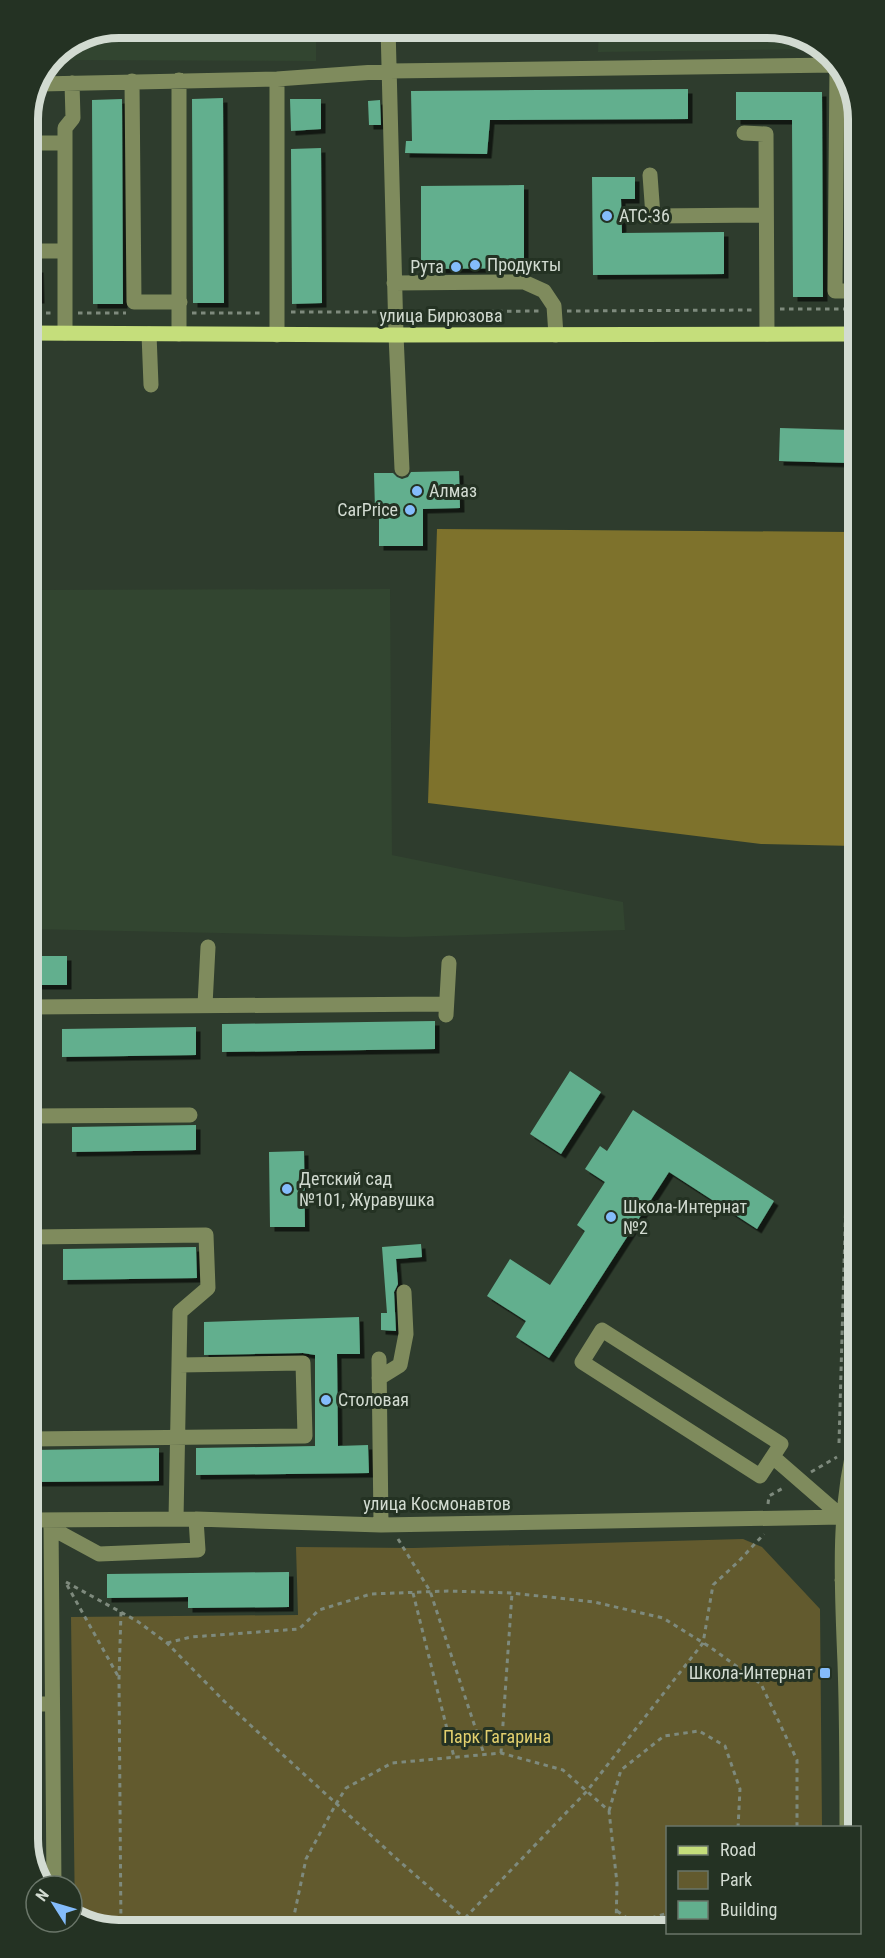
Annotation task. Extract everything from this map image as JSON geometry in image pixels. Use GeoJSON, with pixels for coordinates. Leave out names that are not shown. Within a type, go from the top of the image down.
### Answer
{"type":"FeatureCollection","features":[{"type":"Feature","properties":{"kind":"main road","name":"улица Бирюзова"},"geometry":{"type":"LineString","coordinates":[[38,333],[848,334]]}},
{"type":"Feature","properties":{"kind":"street"},"geometry":{"type":"LineString","coordinates":[[388,38],[394,283],[402,469]]}},
{"type":"Feature","properties":{"kind":"street"},"geometry":{"type":"LineString","coordinates":[[46,84],[277,79],[389,70],[828,65]]}},
{"type":"Feature","properties":{"kind":"street"},"geometry":{"type":"LineString","coordinates":[[836,78],[835,291],[848,291]]}},
{"type":"Feature","properties":{"kind":"street"},"geometry":{"type":"LineString","coordinates":[[277,79],[277,334]]}},
{"type":"Feature","properties":{"kind":"street"},"geometry":{"type":"LineString","coordinates":[[179,80],[179,334]]}},
{"type":"Feature","properties":{"kind":"street"},"geometry":{"type":"LineString","coordinates":[[132,81],[134,302],[180,308]]}},
{"type":"Feature","properties":{"kind":"street"},"geometry":{"type":"LineString","coordinates":[[65,333],[65,128],[73,118],[72,83]]}},
{"type":"Feature","properties":{"kind":"street"},"geometry":{"type":"LineString","coordinates":[[744,134],[766,134],[766,334]]}},
{"type":"Feature","properties":{"kind":"street"},"geometry":{"type":"LineString","coordinates":[[38,143],[65,143]]}},
{"type":"Feature","properties":{"kind":"street"},"geometry":{"type":"LineString","coordinates":[[650,175],[653,216],[766,215]]}},
{"type":"Feature","properties":{"kind":"street"},"geometry":{"type":"LineString","coordinates":[[38,251],[65,251]]}},
{"type":"Feature","properties":{"kind":"street"},"geometry":{"type":"LineString","coordinates":[[394,283],[524,282],[544,291],[554,306],[556,335]]}},
{"type":"Feature","properties":{"kind":"street"},"geometry":{"type":"LineString","coordinates":[[149,334],[151,385]]}},
{"type":"Feature","properties":{"kind":"street"},"geometry":{"type":"LineString","coordinates":[[205,1005],[208,947]]}},
{"type":"Feature","properties":{"kind":"street"},"geometry":{"type":"LineString","coordinates":[[38,1006],[205,1005],[445,1009],[448,963]]}},
{"type":"Feature","properties":{"kind":"street"},"geometry":{"type":"LineString","coordinates":[[38,1116],[189,1115]]}},
{"type":"Feature","properties":{"kind":"street"},"geometry":{"type":"LineString","coordinates":[[38,1237],[206,1234],[208,1288],[180,1312],[176,1519]]}},
{"type":"Feature","properties":{"kind":"street"},"geometry":{"type":"LineString","coordinates":[[379,1378],[400,1365],[406,1334],[404,1292]]}},
{"type":"Feature","properties":{"kind":"street"},"geometry":{"type":"LineString","coordinates":[[602,1330],[781,1444],[773,1456],[760,1476],[582,1362],[602,1330]]}},
{"type":"Feature","properties":{"kind":"street"},"geometry":{"type":"LineString","coordinates":[[379,1359],[385,1525]]}},
{"type":"Feature","properties":{"kind":"street"},"geometry":{"type":"LineString","coordinates":[[38,1439],[305,1436],[303,1363],[179,1365]]}},
{"type":"Feature","properties":{"kind":"street"},"geometry":{"type":"LineString","coordinates":[[773,1456],[842,1517]]}},
{"type":"Feature","properties":{"kind":"street"},"geometry":{"type":"LineString","coordinates":[[848,1472],[842,1517],[848,1564]]}},
{"type":"Feature","properties":{"kind":"street"},"geometry":{"type":"LineString","coordinates":[[842,1517],[848,1512]]}},
{"type":"Feature","properties":{"kind":"street","name":"улица Космонавтов"},"geometry":{"type":"LineString","coordinates":[[38,1521],[51,1524],[196,1519],[385,1525],[842,1517]]}},
{"type":"Feature","properties":{"kind":"street"},"geometry":{"type":"LineString","coordinates":[[51,1524],[99,1554],[198,1550],[196,1519]]}},
{"type":"Feature","properties":{"kind":"street"},"geometry":{"type":"LineString","coordinates":[[51,1524],[58,1577],[52,1704],[54,1874]]}},
{"type":"Feature","properties":{"kind":"street"},"geometry":{"type":"LineString","coordinates":[[38,1704],[52,1704]]}},
{"type":"Feature","properties":{"kind":"path"},"geometry":{"type":"LineString","coordinates":[[180,308],[277,312],[848,309]]}},
{"type":"Feature","properties":{"kind":"path"},"geometry":{"type":"LineString","coordinates":[[38,313],[134,313]]}},
{"type":"Feature","properties":{"kind":"path"},"geometry":{"type":"LineString","coordinates":[[839,1445],[848,1126]]}},
{"type":"Feature","properties":{"kind":"path"},"geometry":{"type":"LineString","coordinates":[[58,1577],[137,1621],[166,1643],[224,1701],[465,1918],[587,1791],[703,1643],[713,1585],[764,1534],[769,1496],[839,1456],[848,1472]]}},
{"type":"Feature","properties":{"kind":"path"},"geometry":{"type":"LineString","coordinates":[[385,1525],[430,1592],[484,1754]]}},
{"type":"Feature","properties":{"kind":"path"},"geometry":{"type":"LineString","coordinates":[[58,1577],[118,1678]]}},
{"type":"Feature","properties":{"kind":"path"},"geometry":{"type":"LineString","coordinates":[[413,1592],[454,1757]]}},
{"type":"Feature","properties":{"kind":"path"},"geometry":{"type":"LineString","coordinates":[[501,1753],[512,1593]]}},
{"type":"Feature","properties":{"kind":"path"},"geometry":{"type":"LineString","coordinates":[[166,1643],[191,1637],[299,1629],[319,1610],[371,1594],[512,1593],[594,1602],[663,1618],[703,1643],[760,1684],[797,1760],[797,1826]]}},
{"type":"Feature","properties":{"kind":"path"},"geometry":{"type":"LineString","coordinates":[[121,1612],[118,1678],[121,1920]]}},
{"type":"Feature","properties":{"kind":"path"},"geometry":{"type":"LineString","coordinates":[[616,1920],[617,1883],[609,1811],[621,1770],[664,1736],[699,1731],[725,1746],[740,1789],[738,1826]]}},
{"type":"Feature","properties":{"kind":"path"},"geometry":{"type":"LineString","coordinates":[[293,1920],[306,1859],[346,1788],[392,1762],[501,1753],[563,1770],[609,1811]]}},
{"type":"Feature","properties":{"kind":"path"},"geometry":{"type":"LineString","coordinates":[[617,1911],[630,1920]]}},
{"type":"Feature","properties":{"kind":"path"},"geometry":{"type":"LineString","coordinates":[[644,1920],[666,1914]]}},
{"type":"Feature","properties":{"kind":"shaded area"},"geometry":{"type":"Polygon","coordinates":[[[316,38],[316,61],[63,60],[78,48],[103,39],[316,38]]]}},
{"type":"Feature","properties":{"kind":"shaded area"},"geometry":{"type":"Polygon","coordinates":[[[599,38],[772,38],[793,42],[808,49],[598,52],[599,38]]]}},
{"type":"Feature","properties":{"kind":"shaded area"},"geometry":{"type":"Polygon","coordinates":[[[437,529],[848,532],[848,846],[761,844],[428,803],[437,529]]]}},
{"type":"Feature","properties":{"kind":"shaded area"},"geometry":{"type":"Polygon","coordinates":[[[390,589],[392,855],[623,902],[625,930],[404,937],[38,929],[38,590],[390,589]]]}},
{"type":"Feature","properties":{"kind":"green space","name":"Парк Гагарина"},"geometry":{"type":"Polygon","coordinates":[[[743,1539],[762,1547],[820,1609],[822,1826],[666,1826],[666,1920],[113,1920],[84,1912],[84,1874],[74,1874],[71,1617],[298,1615],[296,1547],[413,1548],[743,1539]]]}},
{"type":"Feature","properties":{"kind":"building"},"geometry":{"type":"Polygon","coordinates":[[[688,89],[688,119],[490,120],[487,154],[405,153],[406,141],[412,141],[411,91],[688,89]]]}},
{"type":"Feature","properties":{"kind":"building"},"geometry":{"type":"Polygon","coordinates":[[[736,92],[822,92],[823,297],[793,297],[792,120],[736,120],[736,92]]]}},
{"type":"Feature","properties":{"kind":"building"},"geometry":{"type":"Polygon","coordinates":[[[223,98],[224,303],[193,303],[192,99],[223,98]]]}},
{"type":"Feature","properties":{"kind":"building"},"geometry":{"type":"Polygon","coordinates":[[[122,99],[123,304],[93,304],[92,100],[122,99]]]}},
{"type":"Feature","properties":{"kind":"building"},"geometry":{"type":"Polygon","coordinates":[[[290,99],[321,99],[321,129],[291,131],[290,99]]]}},
{"type":"Feature","properties":{"kind":"building"},"geometry":{"type":"Polygon","coordinates":[[[380,100],[381,125],[369,125],[368,101],[380,100]]]}},
{"type":"Feature","properties":{"kind":"building"},"geometry":{"type":"Polygon","coordinates":[[[321,148],[322,303],[292,304],[291,149],[321,148]]]}},
{"type":"Feature","properties":{"kind":"building","name":"АТС-36"},"geometry":{"type":"Polygon","coordinates":[[[592,177],[635,177],[635,199],[621,199],[622,233],[724,232],[724,274],[593,275],[592,177]]]}},
{"type":"Feature","properties":{"kind":"building"},"geometry":{"type":"Polygon","coordinates":[[[524,185],[524,268],[421,269],[421,186],[524,185]]]}},
{"type":"Feature","properties":{"kind":"building"},"geometry":{"type":"Polygon","coordinates":[[[38,268],[39,268],[40,299],[38,299],[38,268]]]}},
{"type":"Feature","properties":{"kind":"building"},"geometry":{"type":"Polygon","coordinates":[[[780,428],[848,430],[848,463],[779,461],[780,428]]]}},
{"type":"Feature","properties":{"kind":"building","name":"Алмаз"},"geometry":{"type":"Polygon","coordinates":[[[459,471],[460,508],[423,509],[423,546],[379,546],[379,510],[375,510],[374,473],[393,473],[402,479],[408,477],[411,472],[459,471]]]}},
{"type":"Feature","properties":{"kind":"building"},"geometry":{"type":"Polygon","coordinates":[[[38,956],[67,956],[67,985],[38,985],[38,956]]]}},
{"type":"Feature","properties":{"kind":"building"},"geometry":{"type":"Polygon","coordinates":[[[435,1021],[435,1049],[222,1052],[222,1024],[435,1021]]]}},
{"type":"Feature","properties":{"kind":"building"},"geometry":{"type":"Polygon","coordinates":[[[196,1027],[196,1055],[62,1057],[62,1029],[196,1027]]]}},
{"type":"Feature","properties":{"kind":"building"},"geometry":{"type":"Polygon","coordinates":[[[570,1071],[601,1092],[561,1154],[530,1134],[570,1071]]]}},
{"type":"Feature","properties":{"kind":"building","name":"Школа-Интернат №2"},"geometry":{"type":"Polygon","coordinates":[[[633,1110],[774,1201],[757,1229],[669,1172],[549,1358],[516,1337],[526,1321],[487,1296],[510,1259],[550,1285],[585,1231],[577,1225],[605,1182],[585,1169],[600,1146],[607,1151],[633,1110]]]}},
{"type":"Feature","properties":{"kind":"building"},"geometry":{"type":"Polygon","coordinates":[[[196,1125],[196,1150],[72,1152],[72,1127],[196,1125]]]}},
{"type":"Feature","properties":{"kind":"building","name":"Детский сад №101, Журавушка"},"geometry":{"type":"Polygon","coordinates":[[[304,1151],[305,1227],[270,1227],[269,1152],[304,1151]]]}},
{"type":"Feature","properties":{"kind":"building"},"geometry":{"type":"Polygon","coordinates":[[[421,1244],[422,1257],[396,1259],[398,1284],[394,1292],[396,1331],[381,1330],[381,1313],[387,1313],[382,1247],[421,1244]]]}},
{"type":"Feature","properties":{"kind":"building"},"geometry":{"type":"Polygon","coordinates":[[[196,1247],[197,1278],[63,1280],[63,1249],[196,1247]]]}},
{"type":"Feature","properties":{"kind":"building"},"geometry":{"type":"Polygon","coordinates":[[[359,1317],[360,1354],[337,1354],[338,1446],[368,1445],[369,1473],[196,1475],[196,1448],[315,1446],[315,1355],[303,1353],[204,1355],[204,1322],[359,1317]]]}},
{"type":"Feature","properties":{"kind":"building"},"geometry":{"type":"Polygon","coordinates":[[[159,1448],[159,1481],[38,1482],[38,1450],[159,1448]]]}},
{"type":"Feature","properties":{"kind":"building"},"geometry":{"type":"Polygon","coordinates":[[[289,1572],[289,1607],[188,1608],[188,1597],[107,1598],[107,1574],[289,1572]]]}},
{"type":"Feature","properties":{"kind":"place","name":"АТС-36"},"geometry":{"type":"Point","coordinates":[607,216]}},
{"type":"Feature","properties":{"kind":"place","name":"Продукты"},"geometry":{"type":"Point","coordinates":[475,265]}},
{"type":"Feature","properties":{"kind":"place","name":"Рута"},"geometry":{"type":"Point","coordinates":[456,267]}},
{"type":"Feature","properties":{"kind":"place","name":"Алмаз"},"geometry":{"type":"Point","coordinates":[417,491]}},
{"type":"Feature","properties":{"kind":"place","name":"CarPrice"},"geometry":{"type":"Point","coordinates":[410,510]}},
{"type":"Feature","properties":{"kind":"place","name":"Детский сад №101, Журавушка"},"geometry":{"type":"Point","coordinates":[287,1189]}},
{"type":"Feature","properties":{"kind":"place","name":"Школа-Интернат №2"},"geometry":{"type":"Point","coordinates":[611,1217]}},
{"type":"Feature","properties":{"kind":"place","name":"Столовая"},"geometry":{"type":"Point","coordinates":[326,1400]}},
{"type":"Feature","properties":{"kind":"place","name":"Школа-Интернат"},"geometry":{"type":"Point","coordinates":[825,1673]}}]}
